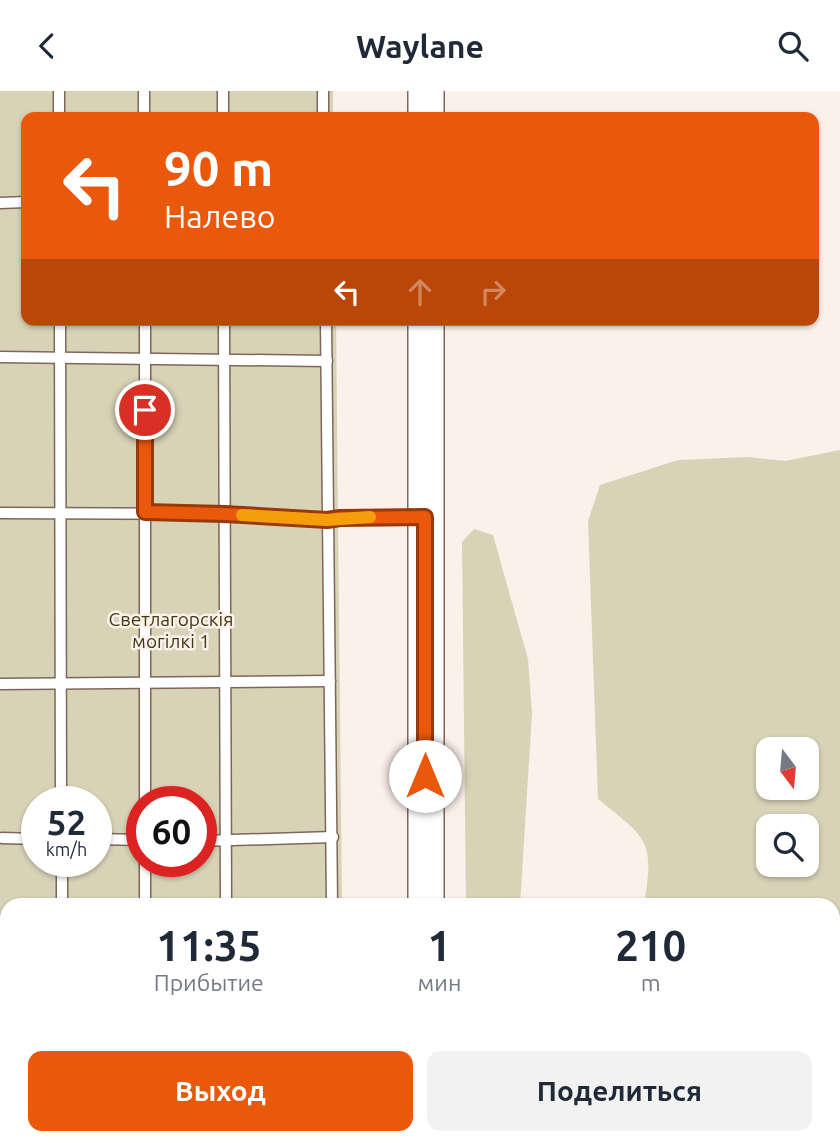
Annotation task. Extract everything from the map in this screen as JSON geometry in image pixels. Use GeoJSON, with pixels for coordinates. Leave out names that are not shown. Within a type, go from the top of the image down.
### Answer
{"type":"FeatureCollection","features":[{"type":"Feature","properties":{"kind":"main road"},"geometry":{"type":"LineString","coordinates":[[426,91],[426,112]]}},
{"type":"Feature","properties":{"kind":"main road"},"geometry":{"type":"LineString","coordinates":[[425,326],[426,898]]}},
{"type":"Feature","properties":{"kind":"lane"},"geometry":{"type":"LineString","coordinates":[[59,91],[59,112]]}},
{"type":"Feature","properties":{"kind":"lane"},"geometry":{"type":"LineString","coordinates":[[144,91],[144,112]]}},
{"type":"Feature","properties":{"kind":"lane"},"geometry":{"type":"LineString","coordinates":[[223,91],[223,112]]}},
{"type":"Feature","properties":{"kind":"lane"},"geometry":{"type":"LineString","coordinates":[[323,112],[324,91]]}},
{"type":"Feature","properties":{"kind":"lane"},"geometry":{"type":"LineString","coordinates":[[0,202],[21,202]]}},
{"type":"Feature","properties":{"kind":"lane"},"geometry":{"type":"LineString","coordinates":[[60,326],[61,786]]}},
{"type":"Feature","properties":{"kind":"lane"},"geometry":{"type":"LineString","coordinates":[[145,326],[145,786]]}},
{"type":"Feature","properties":{"kind":"lane"},"geometry":{"type":"LineString","coordinates":[[224,326],[226,898]]}},
{"type":"Feature","properties":{"kind":"lane"},"geometry":{"type":"LineString","coordinates":[[326,326],[332,898]]}},
{"type":"Feature","properties":{"kind":"lane"},"geometry":{"type":"LineString","coordinates":[[0,357],[327,361]]}},
{"type":"Feature","properties":{"kind":"lane"},"geometry":{"type":"LineString","coordinates":[[0,513],[145,512],[327,520],[425,517]]}},
{"type":"Feature","properties":{"kind":"lane"},"geometry":{"type":"LineString","coordinates":[[0,684],[330,681]]}},
{"type":"Feature","properties":{"kind":"lane"},"geometry":{"type":"LineString","coordinates":[[217,841],[333,837]]}},
{"type":"Feature","properties":{"kind":"lane"},"geometry":{"type":"LineString","coordinates":[[2,838],[21,838]]}},
{"type":"Feature","properties":{"kind":"lane"},"geometry":{"type":"LineString","coordinates":[[62,877],[62,898]]}},
{"type":"Feature","properties":{"kind":"lane"},"geometry":{"type":"LineString","coordinates":[[145,877],[145,898]]}},
{"type":"Feature","properties":{"kind":"green space","name":"Светлагорскія могілкі 1"},"geometry":{"type":"Polygon","coordinates":[[[0,91],[333,91],[333,112],[21,112],[21,326],[336,326],[342,898],[0,898],[0,91]]]}},
{"type":"Feature","properties":{"kind":"green space"},"geometry":{"type":"Polygon","coordinates":[[[840,450],[840,898],[645,898],[648,866],[644,842],[627,823],[598,799],[588,521],[600,485],[678,460],[749,457],[785,461],[840,450]]]}},
{"type":"Feature","properties":{"kind":"green space"},"geometry":{"type":"Polygon","coordinates":[[[474,529],[493,535],[528,659],[532,713],[520,898],[466,898],[462,542],[474,529]]]}},
{"type":"Feature","properties":{"kind":"slow traffic"},"geometry":{"type":"LineString","coordinates":[[242,515],[327,520],[370,517]]}},
{"type":"Feature","properties":{"kind":"route"},"geometry":{"type":"LineString","coordinates":[[145,410],[145,512],[327,520],[425,517],[425,776]]}}]}
